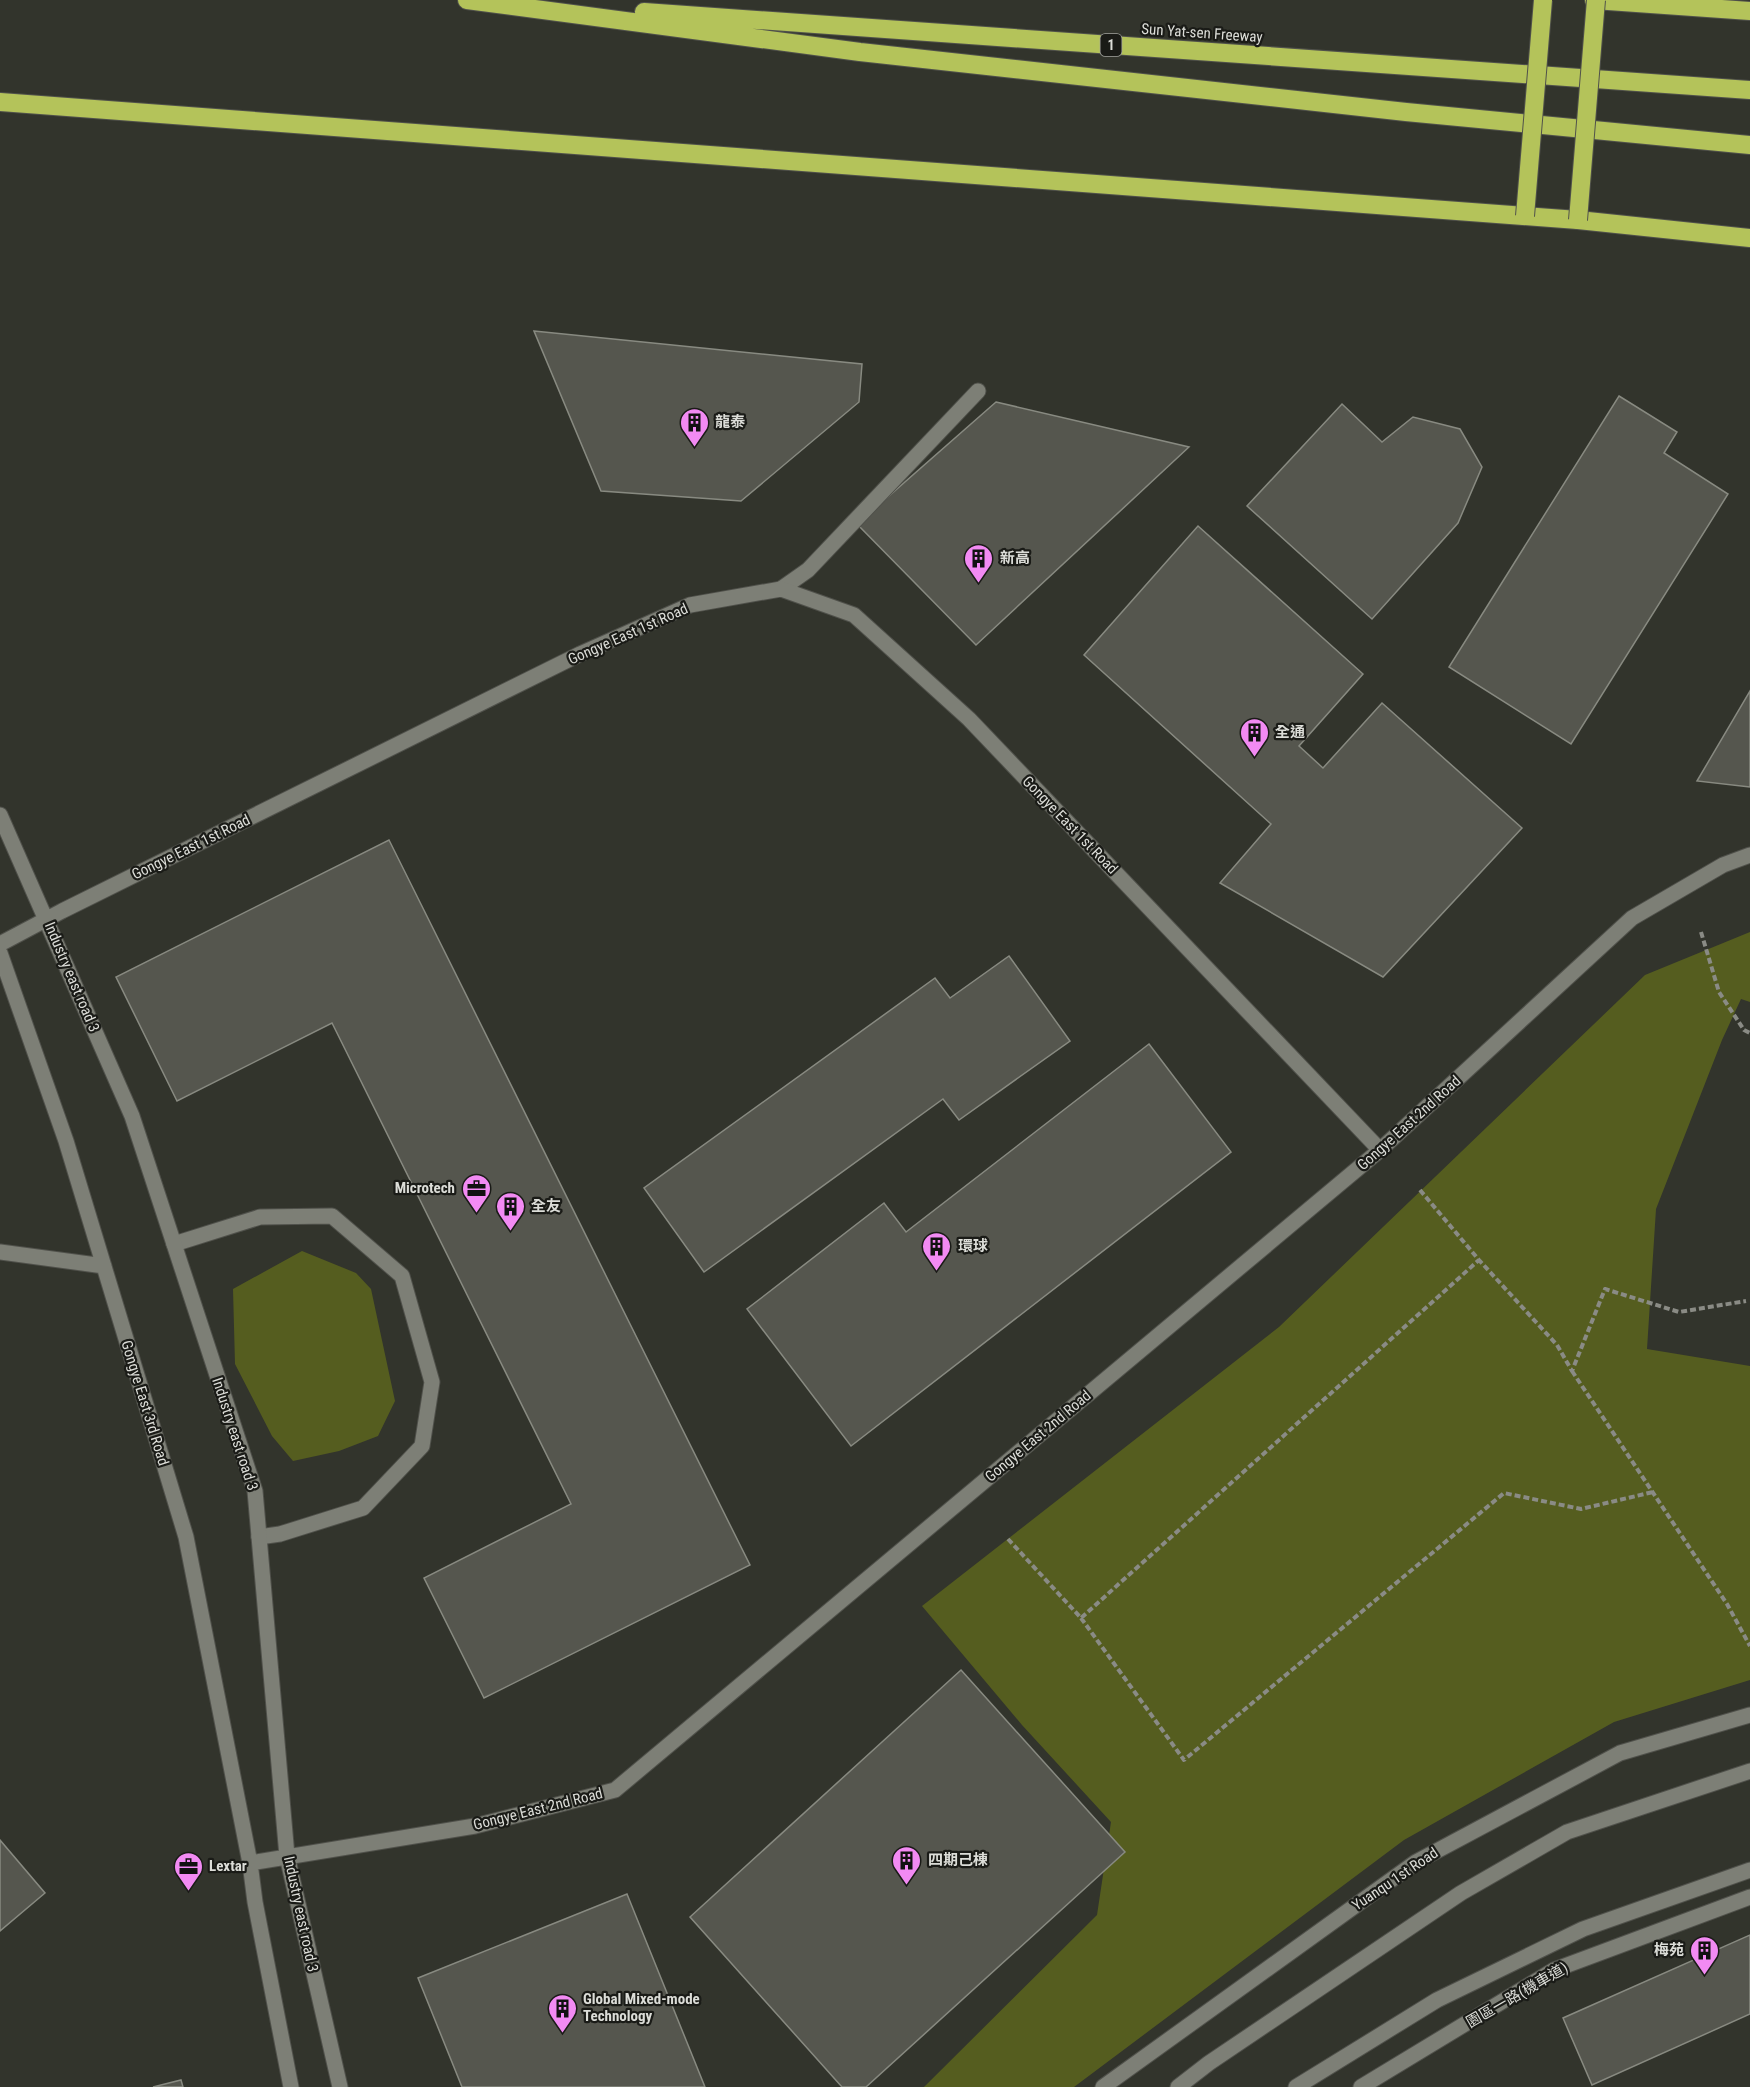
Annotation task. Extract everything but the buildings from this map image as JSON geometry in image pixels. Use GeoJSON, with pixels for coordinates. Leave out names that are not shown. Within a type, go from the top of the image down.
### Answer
{"type":"FeatureCollection","features":[{"type":"Feature","properties":{"kind":"highway","name":"Sun Yat-sen Freeway"},"geometry":{"type":"LineString","coordinates":[[469,0],[1750,90]]}},
{"type":"Feature","properties":{"kind":"highway"},"geometry":{"type":"LineString","coordinates":[[469,0],[872,53],[1406,112],[1750,145]]}},
{"type":"Feature","properties":{"kind":"highway"},"geometry":{"type":"LineString","coordinates":[[1525,216],[1543,0]]}},
{"type":"Feature","properties":{"kind":"highway"},"geometry":{"type":"LineString","coordinates":[[1578,220],[1595,0],[1750,11]]}},
{"type":"Feature","properties":{"kind":"highway"},"geometry":{"type":"LineString","coordinates":[[0,102],[1578,220],[1750,238]]}},
{"type":"Feature","properties":{"kind":"street"},"geometry":{"type":"LineString","coordinates":[[781,589],[808,570],[978,391]]}},
{"type":"Feature","properties":{"kind":"street","name":"Gongye East 1st Road"},"geometry":{"type":"LineString","coordinates":[[0,945],[47,919],[580,654],[690,605],[781,589],[854,615],[969,719],[1380,1150]]}},
{"type":"Feature","properties":{"kind":"street","name":"Industry east road 3"},"geometry":{"type":"LineString","coordinates":[[0,815],[132,1116],[255,1491],[288,1856],[340,2087]]}},
{"type":"Feature","properties":{"kind":"street","name":"Gongye East 2nd Road"},"geometry":{"type":"LineString","coordinates":[[250,1863],[475,1826],[615,1790],[1380,1150],[1632,918],[1723,865],[1750,855]]}},
{"type":"Feature","properties":{"kind":"street","name":"Gongye East 3rd Road"},"geometry":{"type":"LineString","coordinates":[[0,953],[66,1141],[186,1537],[250,1863]]}},
{"type":"Feature","properties":{"kind":"street"},"geometry":{"type":"LineString","coordinates":[[174,1244],[260,1216],[332,1216],[402,1276],[432,1382],[422,1446],[363,1508],[280,1534],[259,1538]]}},
{"type":"Feature","properties":{"kind":"street"},"geometry":{"type":"LineString","coordinates":[[0,1252],[104,1266]]}},
{"type":"Feature","properties":{"kind":"street","name":"Yuanqu 1st Road"},"geometry":{"type":"LineString","coordinates":[[1103,2087],[1416,1862],[1620,1753],[1750,1716]]}},
{"type":"Feature","properties":{"kind":"street"},"geometry":{"type":"LineString","coordinates":[[1178,2087],[1219,2056],[1461,1893],[1567,1832],[1750,1772]]}},
{"type":"Feature","properties":{"kind":"street"},"geometry":{"type":"LineString","coordinates":[[250,1863],[255,1902],[291,2087]]}},
{"type":"Feature","properties":{"kind":"street"},"geometry":{"type":"LineString","coordinates":[[1296,2087],[1437,2000],[1583,1929],[1750,1870]]}},
{"type":"Feature","properties":{"kind":"street","name":"園區一路(機車道)"},"geometry":{"type":"LineString","coordinates":[[1361,2087],[1554,1970],[1750,1897]]}},
{"type":"Feature","properties":{"kind":"path"},"geometry":{"type":"LineString","coordinates":[[1701,932],[1719,992],[1744,1030],[1750,1033]]}},
{"type":"Feature","properties":{"kind":"path"},"geometry":{"type":"LineString","coordinates":[[1420,1190],[1479,1260],[1557,1345],[1727,1604],[1750,1646]]}},
{"type":"Feature","properties":{"kind":"path"},"geometry":{"type":"LineString","coordinates":[[1081,1618],[1479,1260]]}},
{"type":"Feature","properties":{"kind":"path"},"geometry":{"type":"LineString","coordinates":[[1572,1371],[1605,1289],[1679,1312],[1746,1302]]}},
{"type":"Feature","properties":{"kind":"path"},"geometry":{"type":"LineString","coordinates":[[1008,1539],[1081,1618],[1184,1760],[1504,1492],[1581,1509],[1653,1492]]}},
{"type":"Feature","properties":{"kind":"green space"},"geometry":{"type":"Polygon","coordinates":[[[1750,932],[1750,1002],[1741,999],[1722,1040],[1656,1209],[1647,1349],[1750,1366],[1750,1680],[1614,1722],[1404,1840],[1074,2087],[924,2087],[1097,1915],[1111,1822],[1022,1725],[922,1606],[1279,1327],[1645,975],[1750,932]]]}},
{"type":"Feature","properties":{"kind":"green space"},"geometry":{"type":"Polygon","coordinates":[[[302,1251],[356,1273],[371,1289],[395,1401],[378,1436],[339,1451],[293,1461],[272,1436],[235,1364],[233,1289],[302,1251]]]}},
{"type":"Feature","properties":{"kind":"place","name":"龍泰"},"geometry":{"type":"Point","coordinates":[694,448]}},
{"type":"Feature","properties":{"kind":"place","name":"新高"},"geometry":{"type":"Point","coordinates":[979,584]}},
{"type":"Feature","properties":{"kind":"place","name":"全通"},"geometry":{"type":"Point","coordinates":[1254,758]}},
{"type":"Feature","properties":{"kind":"place","name":"Microtech"},"geometry":{"type":"Point","coordinates":[476,1214]}},
{"type":"Feature","properties":{"kind":"place","name":"全友"},"geometry":{"type":"Point","coordinates":[510,1232]}},
{"type":"Feature","properties":{"kind":"place","name":"環球"},"geometry":{"type":"Point","coordinates":[937,1272]}},
{"type":"Feature","properties":{"kind":"place","name":"四期己棟"},"geometry":{"type":"Point","coordinates":[907,1886]}},
{"type":"Feature","properties":{"kind":"place","name":"Lextar"},"geometry":{"type":"Point","coordinates":[188,1892]}},
{"type":"Feature","properties":{"kind":"place","name":"梅苑"},"geometry":{"type":"Point","coordinates":[1705,1976]}},
{"type":"Feature","properties":{"kind":"place","name":"Global Mixed-mode Technology"},"geometry":{"type":"Point","coordinates":[562,2034]}}]}
